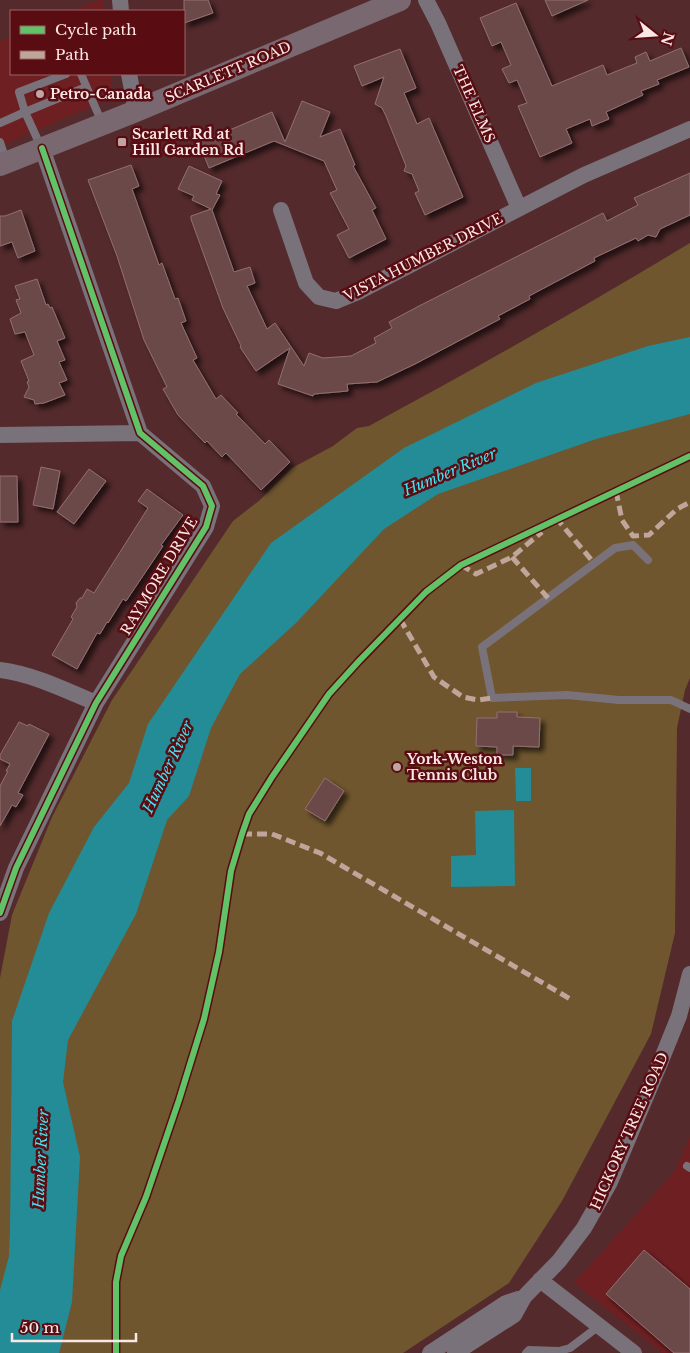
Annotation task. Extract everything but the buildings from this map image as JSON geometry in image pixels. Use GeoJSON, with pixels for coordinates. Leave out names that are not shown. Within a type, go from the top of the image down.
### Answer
{"type":"FeatureCollection","features":[{"type":"Feature","properties":{"kind":"main road","name":"SCARLETT ROAD"},"geometry":{"type":"LineString","coordinates":[[2,157],[42,148],[136,111],[400,0]]}},
{"type":"Feature","properties":{"kind":"street","name":"THE ELMS"},"geometry":{"type":"LineString","coordinates":[[426,0],[519,208]]}},
{"type":"Feature","properties":{"kind":"street"},"geometry":{"type":"LineString","coordinates":[[129,75],[136,111]]}},
{"type":"Feature","properties":{"kind":"street","name":"VISTA HUMBER DRIVE"},"geometry":{"type":"LineString","coordinates":[[282,210],[306,283],[319,297],[336,301],[360,291],[584,175],[690,129]]}},
{"type":"Feature","properties":{"kind":"street"},"geometry":{"type":"LineString","coordinates":[[0,435],[140,433],[42,148]]}},
{"type":"Feature","properties":{"kind":"street","name":"RAYMORE DRIVE"},"geometry":{"type":"LineString","coordinates":[[0,914],[16,868],[96,703],[206,527],[212,506],[203,486],[140,433]]}},
{"type":"Feature","properties":{"kind":"street"},"geometry":{"type":"LineString","coordinates":[[0,670],[12,671],[96,703]]}},
{"type":"Feature","properties":{"kind":"street","name":"HICKORY TREE ROAD"},"geometry":{"type":"LineString","coordinates":[[454,1353],[514,1315],[524,1297],[559,1262],[573,1244],[595,1210],[610,1182],[679,1016],[690,974]]}},
{"type":"Feature","properties":{"kind":"street"},"geometry":{"type":"LineString","coordinates":[[540,1280],[634,1353]]}},
{"type":"Feature","properties":{"kind":"street","name":"HICKORY TREE ROAD"},"geometry":{"type":"LineString","coordinates":[[430,1353],[506,1303],[524,1297]]}},
{"type":"Feature","properties":{"kind":"lane"},"geometry":{"type":"LineString","coordinates":[[42,148],[26,112],[20,92],[63,75]]}},
{"type":"Feature","properties":{"kind":"lane"},"geometry":{"type":"LineString","coordinates":[[81,75],[102,124]]}},
{"type":"Feature","properties":{"kind":"lane"},"geometry":{"type":"LineString","coordinates":[[0,124],[86,87]]}},
{"type":"Feature","properties":{"kind":"lane"},"geometry":{"type":"LineString","coordinates":[[648,560],[633,545],[615,548],[482,647],[492,698],[567,695],[618,700],[670,700],[690,709]]}},
{"type":"Feature","properties":{"kind":"lane"},"geometry":{"type":"LineString","coordinates":[[526,1353],[529,1350],[570,1348],[600,1326]]}},
{"type":"Feature","properties":{"kind":"shaded area"},"geometry":{"type":"Polygon","coordinates":[[[99,0],[103,0],[104,10],[74,10],[99,0]]]}},
{"type":"Feature","properties":{"kind":"shaded area"},"geometry":{"type":"Polygon","coordinates":[[[10,36],[10,75],[111,75],[113,98],[0,146],[0,41],[10,36]]]}},
{"type":"Feature","properties":{"kind":"shaded area"},"geometry":{"type":"Polygon","coordinates":[[[690,243],[690,678],[685,690],[677,728],[675,933],[651,1034],[562,1201],[509,1283],[403,1353],[0,1353],[0,978],[12,915],[52,817],[112,700],[233,521],[260,500],[292,468],[333,446],[357,428],[369,426],[450,382],[690,243]]]}},
{"type":"Feature","properties":{"kind":"shaded area"},"geometry":{"type":"Polygon","coordinates":[[[690,1137],[690,1353],[663,1353],[574,1283],[674,1172],[690,1137]]]}},
{"type":"Feature","properties":{"kind":"water","name":"Humber River"},"geometry":{"type":"Polygon","coordinates":[[[690,337],[690,414],[596,439],[438,494],[384,529],[296,623],[240,674],[211,728],[189,796],[167,820],[136,914],[68,1040],[63,1082],[80,1157],[72,1302],[59,1353],[0,1353],[0,1290],[9,1256],[10,1231],[12,1021],[49,913],[94,827],[129,783],[148,724],[271,543],[404,448],[536,383],[648,346],[690,337]]]}},
{"type":"Feature","properties":{"kind":"water"},"geometry":{"type":"Polygon","coordinates":[[[515,768],[531,768],[531,801],[516,801],[515,768]]]}},
{"type":"Feature","properties":{"kind":"water"},"geometry":{"type":"Polygon","coordinates":[[[514,810],[515,886],[451,887],[451,856],[476,855],[475,811],[514,810]]]}},
{"type":"Feature","properties":{"kind":"marked path"},"geometry":{"type":"LineString","coordinates":[[616,491],[622,520],[633,536],[649,535],[677,509],[690,502]]}},
{"type":"Feature","properties":{"kind":"marked path"},"geometry":{"type":"LineString","coordinates":[[555,520],[557,519],[594,563]]}},
{"type":"Feature","properties":{"kind":"marked path"},"geometry":{"type":"LineString","coordinates":[[461,565],[476,574],[512,557],[542,532]]}},
{"type":"Feature","properties":{"kind":"marked path"},"geometry":{"type":"LineString","coordinates":[[512,557],[548,598]]}},
{"type":"Feature","properties":{"kind":"marked path"},"geometry":{"type":"LineString","coordinates":[[400,619],[434,677],[463,697],[478,700],[492,698]]}},
{"type":"Feature","properties":{"kind":"marked path"},"geometry":{"type":"LineString","coordinates":[[242,834],[272,834],[320,853],[572,1000]]}},
{"type":"Feature","properties":{"kind":"cycle path"},"geometry":{"type":"LineString","coordinates":[[0,913],[16,868],[96,703],[206,527],[212,506],[203,486],[140,433],[42,148]]}},
{"type":"Feature","properties":{"kind":"cycle path"},"geometry":{"type":"LineString","coordinates":[[116,1353],[116,1282],[121,1256],[146,1197],[204,1019],[219,952],[231,871],[242,834],[249,814],[272,777],[329,694],[426,592],[461,565],[690,456]]}},
{"type":"Feature","properties":{"kind":"place","name":"Petro-Canada"},"geometry":{"type":"Point","coordinates":[40,94]}},
{"type":"Feature","properties":{"kind":"place","name":"Scarlett Rd at Hill Garden Rd"},"geometry":{"type":"Point","coordinates":[122,142]}},
{"type":"Feature","properties":{"kind":"place","name":"York-Weston Tennis Club"},"geometry":{"type":"Point","coordinates":[397,767]}}]}
